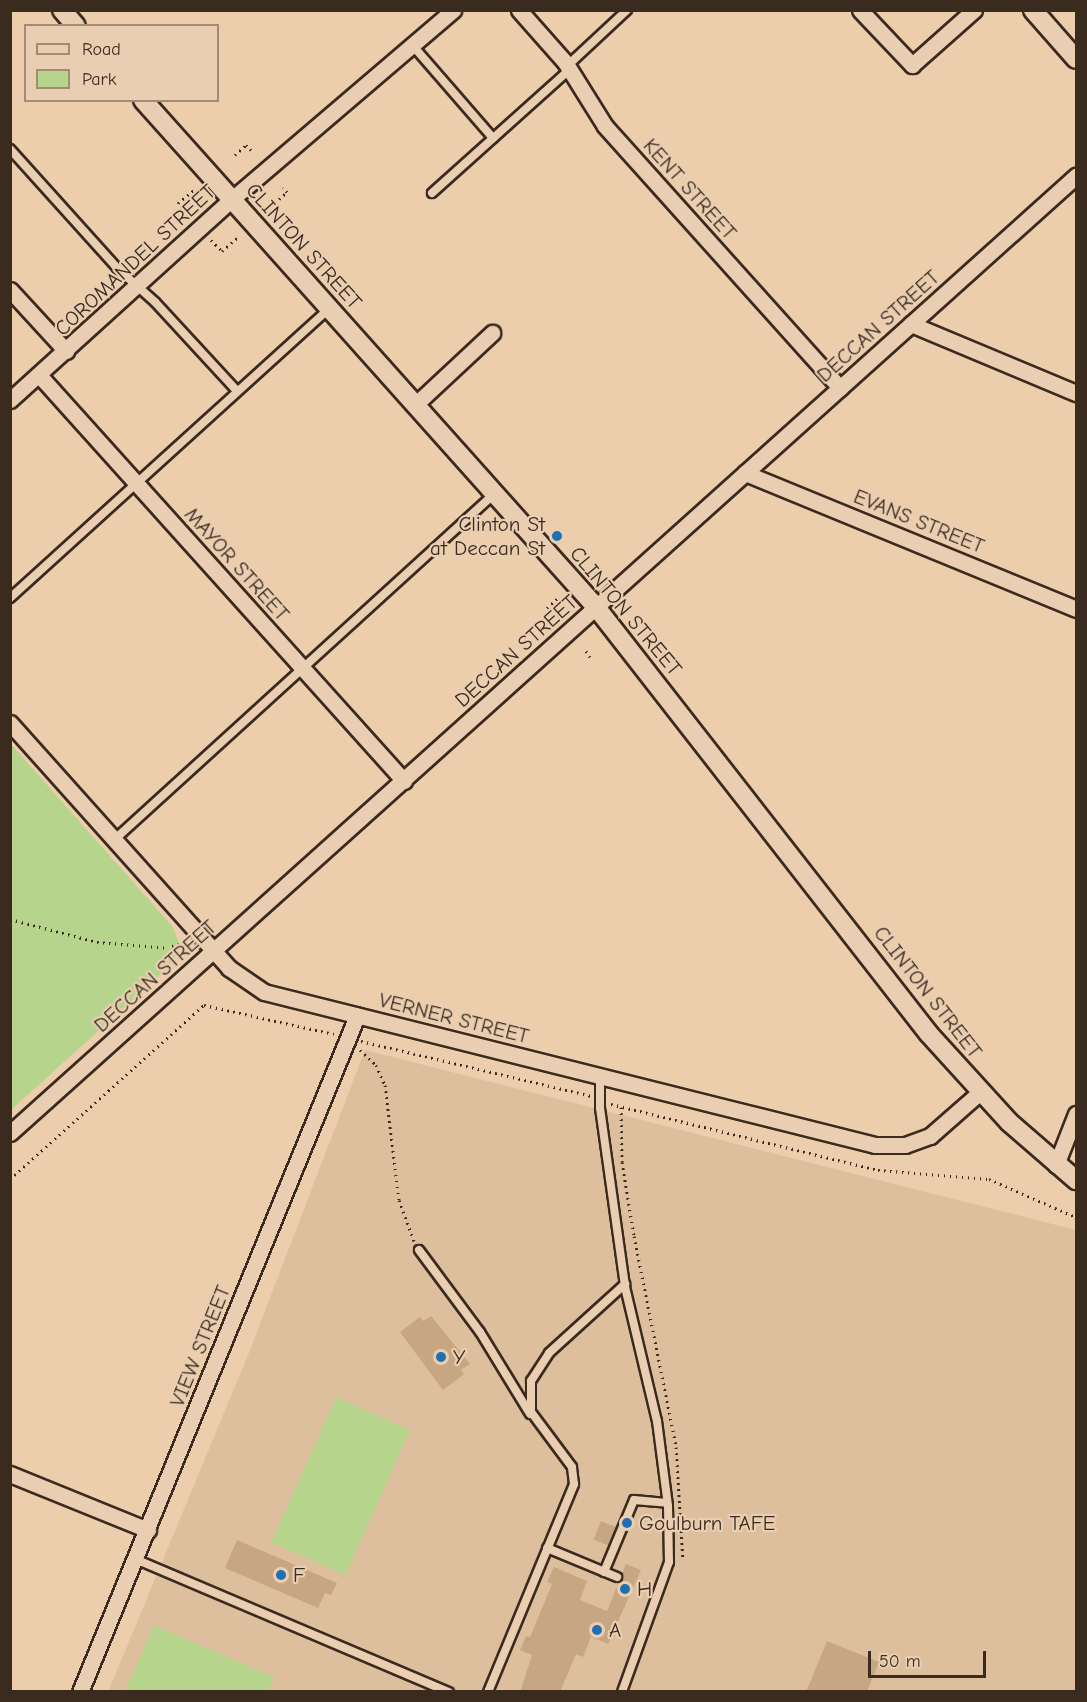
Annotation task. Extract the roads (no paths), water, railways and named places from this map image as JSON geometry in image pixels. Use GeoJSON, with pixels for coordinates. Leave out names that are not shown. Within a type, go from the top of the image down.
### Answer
{"type":"FeatureCollection","features":[{"type":"Feature","properties":{"kind":"street"},"geometry":{"type":"LineString","coordinates":[[62,10],[74,24]]}},
{"type":"Feature","properties":{"kind":"street","name":"COROMANDEL STREET"},"geometry":{"type":"LineString","coordinates":[[10,400],[232,199],[453,10]]}},
{"type":"Feature","properties":{"kind":"street","name":"KENT STREET"},"geometry":{"type":"LineString","coordinates":[[519,10],[568,68],[605,126],[840,388]]}},
{"type":"Feature","properties":{"kind":"street"},"geometry":{"type":"LineString","coordinates":[[860,10],[912,65],[974,10]]}},
{"type":"Feature","properties":{"kind":"street"},"geometry":{"type":"LineString","coordinates":[[1032,10],[1077,59]]}},
{"type":"Feature","properties":{"kind":"street","name":"CLINTON STREET"},"geometry":{"type":"LineString","coordinates":[[145,102],[417,403],[596,607],[929,1034],[980,1092],[1056,1164],[1077,1180]]}},
{"type":"Feature","properties":{"kind":"street","name":"DECCAN STREET"},"geometry":{"type":"LineString","coordinates":[[10,1133],[1077,176]]}},
{"type":"Feature","properties":{"kind":"street"},"geometry":{"type":"LineString","coordinates":[[10,290],[66,351]]}},
{"type":"Feature","properties":{"kind":"street"},"geometry":{"type":"LineString","coordinates":[[911,324],[1077,393]]}},
{"type":"Feature","properties":{"kind":"street"},"geometry":{"type":"LineString","coordinates":[[417,403],[492,333]]}},
{"type":"Feature","properties":{"kind":"street","name":"MAYOR STREET"},"geometry":{"type":"LineString","coordinates":[[39,375],[404,781]]}},
{"type":"Feature","properties":{"kind":"street","name":"EVANS STREET"},"geometry":{"type":"LineString","coordinates":[[745,473],[1077,609]]}},
{"type":"Feature","properties":{"kind":"street","name":"VERNER STREET"},"geometry":{"type":"LineString","coordinates":[[10,723],[215,951],[254,988],[357,1016],[891,1147],[930,1136],[980,1092]]}},
{"type":"Feature","properties":{"kind":"street","name":"VIEW STREET"},"geometry":{"type":"LineString","coordinates":[[80,1692],[356,1040],[357,1016]]}},
{"type":"Feature","properties":{"kind":"street"},"geometry":{"type":"LineString","coordinates":[[1056,1164],[1077,1114]]}},
{"type":"Feature","properties":{"kind":"street"},"geometry":{"type":"LineString","coordinates":[[10,1474],[147,1530]]}},
{"type":"Feature","properties":{"kind":"lane"},"geometry":{"type":"LineString","coordinates":[[432,193],[568,68],[627,10]]}},
{"type":"Feature","properties":{"kind":"lane"},"geometry":{"type":"LineString","coordinates":[[413,46],[493,138]]}},
{"type":"Feature","properties":{"kind":"lane"},"geometry":{"type":"LineString","coordinates":[[10,149],[237,391]]}},
{"type":"Feature","properties":{"kind":"lane"},"geometry":{"type":"LineString","coordinates":[[10,598],[330,308]]}},
{"type":"Feature","properties":{"kind":"lane"},"geometry":{"type":"LineString","coordinates":[[114,840],[304,670],[496,493]]}},
{"type":"Feature","properties":{"kind":"lane"},"geometry":{"type":"LineString","coordinates":[[600,1076],[600,1100],[625,1284],[655,1406],[667,1503],[669,1562],[622,1692]]}},
{"type":"Feature","properties":{"kind":"lane"},"geometry":{"type":"LineString","coordinates":[[419,1250],[480,1332],[536,1422],[569,1463],[574,1478],[488,1692]]}},
{"type":"Feature","properties":{"kind":"lane"},"geometry":{"type":"LineString","coordinates":[[536,1422],[528,1392],[534,1371],[625,1284]]}},
{"type":"Feature","properties":{"kind":"lane"},"geometry":{"type":"LineString","coordinates":[[604,1572],[634,1500],[667,1503]]}},
{"type":"Feature","properties":{"kind":"lane"},"geometry":{"type":"LineString","coordinates":[[547,1548],[617,1577]]}},
{"type":"Feature","properties":{"kind":"lane"},"geometry":{"type":"LineString","coordinates":[[135,1559],[449,1692]]}},
{"type":"Feature","properties":{"kind":"place","name":"Clinton St at Deccan St"},"geometry":{"type":"Point","coordinates":[557,536]}},
{"type":"Feature","properties":{"kind":"place","name":"Y"},"geometry":{"type":"Point","coordinates":[441,1357]}},
{"type":"Feature","properties":{"kind":"place","name":"Goulburn TAFE"},"geometry":{"type":"Point","coordinates":[627,1523]}},
{"type":"Feature","properties":{"kind":"place","name":"F"},"geometry":{"type":"Point","coordinates":[281,1575]}},
{"type":"Feature","properties":{"kind":"place","name":"H"},"geometry":{"type":"Point","coordinates":[625,1589]}},
{"type":"Feature","properties":{"kind":"place","name":"A"},"geometry":{"type":"Point","coordinates":[597,1630]}}]}
